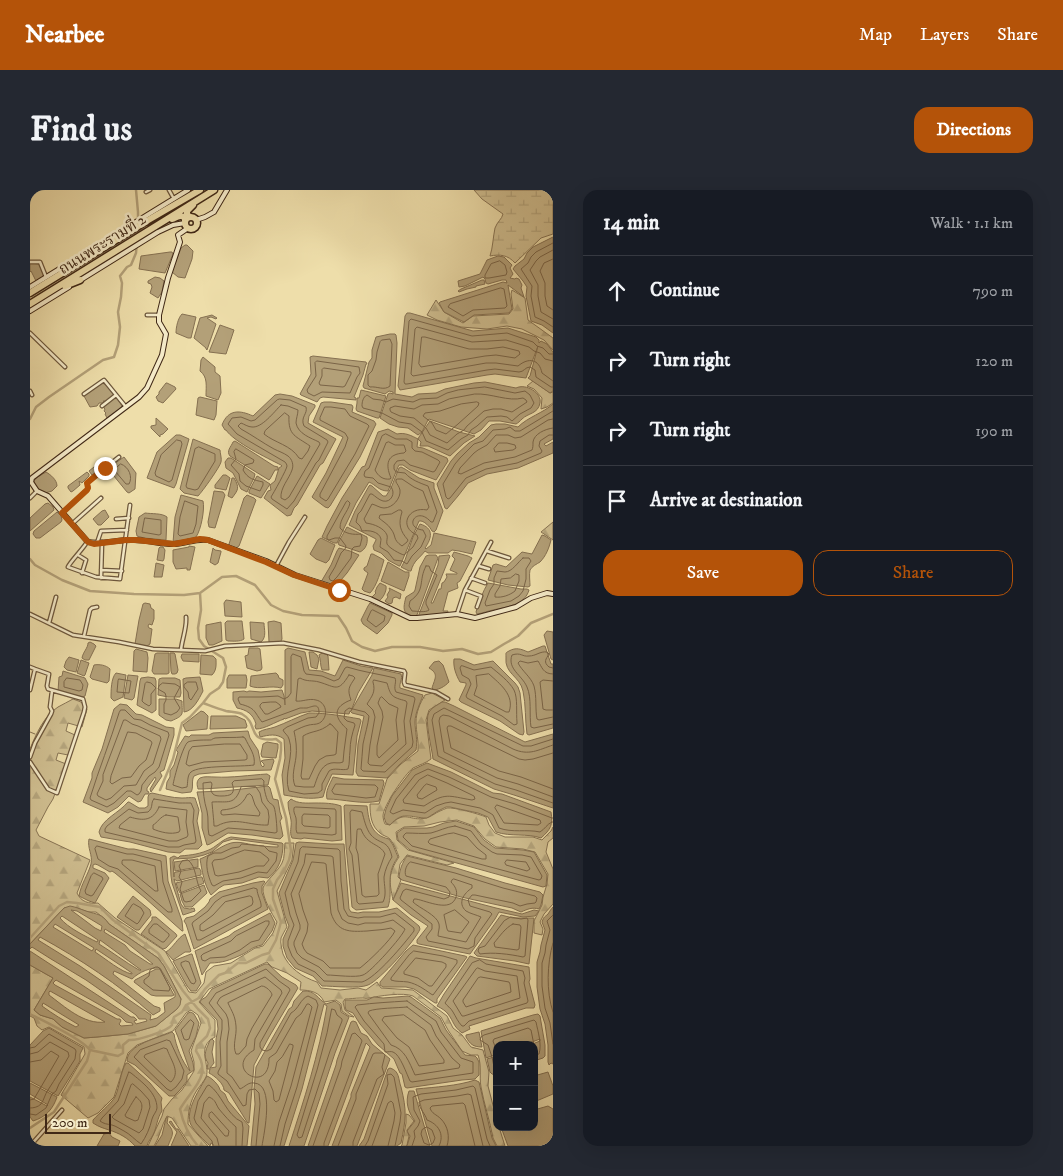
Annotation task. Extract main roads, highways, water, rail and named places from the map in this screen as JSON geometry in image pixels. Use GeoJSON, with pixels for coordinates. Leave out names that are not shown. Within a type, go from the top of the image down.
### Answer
{"type":"FeatureCollection","features":[{"type":"Feature","properties":{"kind":"highway","name":"ถนนพระรามที่ 2"},"geometry":{"type":"LineString","coordinates":[[30,293],[44,280],[131,228],[200,190]]}},
{"type":"Feature","properties":{"kind":"highway","name":"ถนนพระรามที่ 2"},"geometry":{"type":"LineString","coordinates":[[30,304],[131,244],[151,228],[214,190]]}},
{"type":"Feature","properties":{"kind":"highway"},"geometry":{"type":"LineString","coordinates":[[187,222],[187,211],[214,190]]}},
{"type":"Feature","properties":{"kind":"highway"},"geometry":{"type":"LineString","coordinates":[[151,228],[158,227],[178,216],[185,218],[187,222],[194,228],[196,220],[193,217],[187,222]]}},
{"type":"Feature","properties":{"kind":"highway"},"geometry":{"type":"LineString","coordinates":[[50,292],[80,280]]}},
{"type":"Feature","properties":{"kind":"water"},"geometry":{"type":"Polygon","coordinates":[[[553,237],[553,333],[542,325],[531,321],[526,296],[527,287],[513,269],[533,247],[553,237]]]}},
{"type":"Feature","properties":{"kind":"water"},"geometry":{"type":"Polygon","coordinates":[[[185,245],[193,251],[185,278],[178,277],[172,272],[181,248],[185,245]]]}},
{"type":"Feature","properties":{"kind":"water"},"geometry":{"type":"Polygon","coordinates":[[[172,252],[173,254],[165,273],[139,269],[141,256],[172,252]]]}},
{"type":"Feature","properties":{"kind":"water"},"geometry":{"type":"Polygon","coordinates":[[[498,256],[504,257],[512,265],[510,268],[513,274],[510,278],[519,279],[522,285],[524,297],[508,285],[512,309],[509,313],[474,315],[464,322],[444,312],[440,302],[503,282],[507,283],[506,280],[502,280],[488,284],[483,277],[459,287],[458,281],[480,274],[487,260],[498,256]]]}},
{"type":"Feature","properties":{"kind":"water"},"geometry":{"type":"Polygon","coordinates":[[[30,263],[39,264],[44,276],[36,281],[30,272],[30,263]]]}},
{"type":"Feature","properties":{"kind":"water"},"geometry":{"type":"Polygon","coordinates":[[[155,277],[164,281],[162,292],[158,298],[150,293],[152,287],[148,283],[148,281],[155,277]]]}},
{"type":"Feature","properties":{"kind":"water"},"geometry":{"type":"Polygon","coordinates":[[[484,280],[485,284],[458,291],[461,289],[484,280]]]}},
{"type":"Feature","properties":{"kind":"water"},"geometry":{"type":"Polygon","coordinates":[[[407,313],[473,331],[508,328],[536,337],[539,343],[541,341],[547,344],[553,352],[553,391],[550,393],[528,378],[538,346],[526,378],[495,374],[400,390],[398,386],[405,316],[407,313]]]}},
{"type":"Feature","properties":{"kind":"water"},"geometry":{"type":"Polygon","coordinates":[[[182,314],[196,317],[191,338],[176,333],[179,318],[182,314]]]}},
{"type":"Feature","properties":{"kind":"water"},"geometry":{"type":"Polygon","coordinates":[[[212,315],[217,318],[207,318],[216,324],[207,350],[194,338],[200,318],[212,315]]]}},
{"type":"Feature","properties":{"kind":"water"},"geometry":{"type":"Polygon","coordinates":[[[220,325],[234,330],[226,354],[209,352],[220,325]]]}},
{"type":"Feature","properties":{"kind":"water"},"geometry":{"type":"Polygon","coordinates":[[[390,334],[396,335],[397,343],[395,394],[412,397],[418,394],[436,393],[445,389],[485,382],[516,388],[529,388],[540,399],[539,407],[516,424],[489,421],[481,430],[474,434],[429,419],[422,432],[418,435],[408,428],[389,424],[380,418],[388,394],[393,394],[393,392],[389,391],[385,394],[364,388],[363,386],[369,362],[372,358],[376,337],[390,334]]]}},
{"type":"Feature","properties":{"kind":"water"},"geometry":{"type":"Polygon","coordinates":[[[203,357],[215,367],[215,372],[220,376],[221,393],[218,400],[206,396],[205,379],[200,371],[203,357]]]}},
{"type":"Feature","properties":{"kind":"water"},"geometry":{"type":"Polygon","coordinates":[[[310,357],[366,362],[367,364],[354,397],[356,400],[323,397],[317,402],[300,394],[311,374],[310,357]]]}},
{"type":"Feature","properties":{"kind":"water"},"geometry":{"type":"Polygon","coordinates":[[[102,383],[114,395],[107,401],[103,401],[105,403],[99,403],[97,406],[90,407],[84,396],[102,383]]]}},
{"type":"Feature","properties":{"kind":"water"},"geometry":{"type":"Polygon","coordinates":[[[166,383],[176,389],[163,403],[158,401],[156,397],[166,383]]]}},
{"type":"Feature","properties":{"kind":"water"},"geometry":{"type":"Polygon","coordinates":[[[361,390],[386,396],[379,418],[357,411],[357,398],[359,398],[361,390]]]}},
{"type":"Feature","properties":{"kind":"water"},"geometry":{"type":"Polygon","coordinates":[[[275,395],[292,396],[315,405],[309,416],[308,423],[336,439],[291,515],[287,516],[264,498],[268,491],[271,490],[270,485],[275,481],[279,468],[282,466],[243,445],[230,435],[222,425],[228,416],[235,412],[253,416],[275,395]]]}},
{"type":"Feature","properties":{"kind":"water"},"geometry":{"type":"Polygon","coordinates":[[[114,397],[117,398],[122,406],[107,418],[104,405],[114,397]]]}},
{"type":"Feature","properties":{"kind":"water"},"geometry":{"type":"Polygon","coordinates":[[[198,398],[217,401],[214,420],[196,415],[198,398]]]}},
{"type":"Feature","properties":{"kind":"water"},"geometry":{"type":"Polygon","coordinates":[[[321,403],[352,405],[352,412],[374,421],[376,424],[360,457],[328,508],[312,497],[343,437],[313,422],[321,403]]]}},
{"type":"Feature","properties":{"kind":"water"},"geometry":{"type":"Polygon","coordinates":[[[553,404],[553,439],[544,444],[546,446],[553,442],[553,453],[518,468],[487,474],[468,483],[447,509],[445,508],[437,484],[457,454],[491,425],[505,424],[518,427],[553,404]]]}},
{"type":"Feature","properties":{"kind":"water"},"geometry":{"type":"Polygon","coordinates":[[[156,418],[168,429],[160,437],[151,428],[151,426],[156,425],[156,418]]]}},
{"type":"Feature","properties":{"kind":"water"},"geometry":{"type":"Polygon","coordinates":[[[430,421],[475,436],[450,456],[428,446],[420,446],[421,442],[418,439],[430,421]]]}},
{"type":"Feature","properties":{"kind":"water"},"geometry":{"type":"Polygon","coordinates":[[[388,429],[397,434],[406,434],[418,439],[417,447],[447,458],[448,461],[436,480],[410,470],[403,465],[399,465],[388,491],[380,489],[369,482],[356,503],[337,543],[322,537],[342,498],[362,467],[365,466],[378,432],[388,429]]]}},
{"type":"Feature","properties":{"kind":"water"},"geometry":{"type":"Polygon","coordinates":[[[176,435],[189,439],[174,488],[147,478],[157,452],[176,435]]]}},
{"type":"Feature","properties":{"kind":"water"},"geometry":{"type":"Polygon","coordinates":[[[193,439],[220,450],[221,459],[218,469],[198,496],[184,493],[180,489],[193,439]]]}},
{"type":"Feature","properties":{"kind":"water"},"geometry":{"type":"Polygon","coordinates":[[[235,441],[278,467],[278,470],[275,470],[269,480],[230,456],[229,451],[235,441]]]}},
{"type":"Feature","properties":{"kind":"water"},"geometry":{"type":"Polygon","coordinates":[[[124,457],[136,473],[135,489],[129,493],[109,470],[111,466],[124,457]]]}},
{"type":"Feature","properties":{"kind":"water"},"geometry":{"type":"Polygon","coordinates":[[[228,458],[231,458],[255,474],[247,492],[241,489],[233,473],[226,468],[225,462],[228,458]]]}},
{"type":"Feature","properties":{"kind":"water"},"geometry":{"type":"Polygon","coordinates":[[[104,459],[107,464],[92,475],[89,471],[104,459]]]}},
{"type":"Feature","properties":{"kind":"water"},"geometry":{"type":"Polygon","coordinates":[[[401,467],[419,478],[434,483],[434,488],[443,511],[434,532],[425,523],[419,521],[399,566],[374,550],[373,546],[376,539],[349,525],[369,486],[372,486],[383,496],[386,496],[401,467]]]}},
{"type":"Feature","properties":{"kind":"water"},"geometry":{"type":"Polygon","coordinates":[[[46,472],[52,476],[57,486],[52,491],[45,493],[37,487],[34,481],[46,472]]]}},
{"type":"Feature","properties":{"kind":"water"},"geometry":{"type":"Polygon","coordinates":[[[87,472],[89,476],[82,483],[79,481],[80,485],[71,492],[68,486],[87,472]]]}},
{"type":"Feature","properties":{"kind":"water"},"geometry":{"type":"Polygon","coordinates":[[[223,475],[230,478],[226,490],[215,488],[215,485],[223,475]]]}},
{"type":"Feature","properties":{"kind":"water"},"geometry":{"type":"Polygon","coordinates":[[[257,476],[270,484],[261,498],[249,493],[257,476]]]}},
{"type":"Feature","properties":{"kind":"water"},"geometry":{"type":"Polygon","coordinates":[[[232,478],[234,478],[238,487],[232,498],[228,496],[232,478]]]}},
{"type":"Feature","properties":{"kind":"water"},"geometry":{"type":"Polygon","coordinates":[[[214,491],[223,492],[225,495],[215,528],[209,527],[208,522],[214,491]]]}},
{"type":"Feature","properties":{"kind":"water"},"geometry":{"type":"Polygon","coordinates":[[[181,495],[203,501],[202,519],[196,537],[173,543],[175,517],[181,495]]]}},
{"type":"Feature","properties":{"kind":"water"},"geometry":{"type":"Polygon","coordinates":[[[247,495],[256,500],[239,546],[236,548],[229,544],[244,498],[247,495]]]}},
{"type":"Feature","properties":{"kind":"water"},"geometry":{"type":"Polygon","coordinates":[[[48,503],[54,510],[30,531],[30,518],[48,503]]]}},
{"type":"Feature","properties":{"kind":"water"},"geometry":{"type":"Polygon","coordinates":[[[105,510],[109,517],[101,525],[98,525],[93,519],[105,510]]]}},
{"type":"Feature","properties":{"kind":"water"},"geometry":{"type":"Polygon","coordinates":[[[57,512],[61,516],[61,522],[40,538],[36,538],[33,534],[34,531],[57,512]]]}},
{"type":"Feature","properties":{"kind":"water"},"geometry":{"type":"Polygon","coordinates":[[[145,513],[160,514],[167,517],[166,540],[137,536],[136,531],[139,517],[145,513]]]}},
{"type":"Feature","properties":{"kind":"water"},"geometry":{"type":"Polygon","coordinates":[[[420,524],[430,531],[426,549],[431,545],[434,533],[476,542],[472,554],[452,550],[448,553],[428,553],[425,551],[415,562],[411,571],[401,567],[420,524]]]}},
{"type":"Feature","properties":{"kind":"water"},"geometry":{"type":"Polygon","coordinates":[[[347,527],[367,537],[366,546],[360,552],[339,545],[338,543],[347,527]]]}},
{"type":"Feature","properties":{"kind":"water"},"geometry":{"type":"Polygon","coordinates":[[[542,535],[551,540],[544,557],[530,570],[530,586],[508,585],[488,580],[493,565],[506,567],[522,552],[532,554],[542,535]]]}},
{"type":"Feature","properties":{"kind":"water"},"geometry":{"type":"Polygon","coordinates":[[[321,538],[335,545],[326,563],[310,554],[321,538]]]}},
{"type":"Feature","properties":{"kind":"water"},"geometry":{"type":"Polygon","coordinates":[[[189,546],[195,547],[190,570],[187,570],[187,568],[176,569],[173,562],[173,550],[189,546]]]}},
{"type":"Feature","properties":{"kind":"water"},"geometry":{"type":"Polygon","coordinates":[[[160,547],[163,547],[165,550],[163,561],[157,560],[160,547]]]}},
{"type":"Feature","properties":{"kind":"water"},"geometry":{"type":"Polygon","coordinates":[[[213,548],[221,551],[218,563],[215,565],[210,562],[213,548]]]}},
{"type":"Feature","properties":{"kind":"water"},"geometry":{"type":"Polygon","coordinates":[[[339,548],[359,555],[335,587],[321,582],[339,548]]]}},
{"type":"Feature","properties":{"kind":"water"},"geometry":{"type":"Polygon","coordinates":[[[454,552],[472,558],[460,581],[457,583],[458,588],[448,592],[443,611],[448,611],[447,614],[418,617],[438,565],[439,556],[450,556],[431,603],[433,603],[439,589],[441,589],[442,583],[447,577],[446,574],[457,574],[450,570],[455,559],[452,556],[454,552]]]}},
{"type":"Feature","properties":{"kind":"water"},"geometry":{"type":"Polygon","coordinates":[[[371,554],[384,560],[377,582],[370,593],[362,589],[368,573],[364,568],[367,566],[371,554]]]}},
{"type":"Feature","properties":{"kind":"water"},"geometry":{"type":"Polygon","coordinates":[[[436,555],[438,558],[417,615],[411,615],[404,610],[406,597],[414,592],[420,567],[426,556],[436,555]]]}},
{"type":"Feature","properties":{"kind":"water"},"geometry":{"type":"Polygon","coordinates":[[[388,562],[405,572],[409,572],[404,591],[381,581],[388,562]]]}},
{"type":"Feature","properties":{"kind":"water"},"geometry":{"type":"Polygon","coordinates":[[[156,563],[164,565],[162,577],[154,577],[156,563]]]}},
{"type":"Feature","properties":{"kind":"water"},"geometry":{"type":"Polygon","coordinates":[[[380,583],[386,586],[386,588],[379,601],[372,597],[380,583]]]}},
{"type":"Feature","properties":{"kind":"water"},"geometry":{"type":"Polygon","coordinates":[[[488,583],[529,590],[524,599],[519,602],[504,608],[477,614],[476,612],[488,583]]]}},
{"type":"Feature","properties":{"kind":"water"},"geometry":{"type":"Polygon","coordinates":[[[389,588],[401,594],[400,599],[393,598],[392,603],[389,604],[385,601],[388,597],[389,588]]]}},
{"type":"Feature","properties":{"kind":"water"},"geometry":{"type":"Polygon","coordinates":[[[226,600],[241,602],[242,617],[225,616],[224,603],[226,600]]]}},
{"type":"Feature","properties":{"kind":"water"},"geometry":{"type":"Polygon","coordinates":[[[370,603],[392,613],[388,623],[377,634],[363,624],[361,620],[370,603]]]}},
{"type":"Feature","properties":{"kind":"water"},"geometry":{"type":"Polygon","coordinates":[[[143,604],[150,604],[154,610],[152,625],[149,624],[148,626],[152,629],[150,644],[147,646],[135,644],[139,620],[143,604]]]}},
{"type":"Feature","properties":{"kind":"water"},"geometry":{"type":"Polygon","coordinates":[[[227,621],[242,621],[244,639],[241,641],[226,640],[225,623],[227,621]]]}},
{"type":"Feature","properties":{"kind":"water"},"geometry":{"type":"Polygon","coordinates":[[[221,622],[222,641],[209,645],[206,638],[206,625],[221,622]]]}},
{"type":"Feature","properties":{"kind":"water"},"geometry":{"type":"Polygon","coordinates":[[[250,622],[264,623],[265,635],[261,642],[251,639],[250,622]]]}},
{"type":"Feature","properties":{"kind":"water"},"geometry":{"type":"Polygon","coordinates":[[[268,622],[281,623],[282,639],[280,643],[269,642],[268,622]]]}},
{"type":"Feature","properties":{"kind":"water"},"geometry":{"type":"Polygon","coordinates":[[[547,631],[553,632],[553,660],[551,659],[544,635],[547,631]]]}},
{"type":"Feature","properties":{"kind":"water"},"geometry":{"type":"Polygon","coordinates":[[[90,642],[96,646],[89,660],[85,660],[82,658],[90,642]]]}},
{"type":"Feature","properties":{"kind":"water"},"geometry":{"type":"Polygon","coordinates":[[[545,646],[551,664],[553,664],[553,728],[529,735],[527,734],[523,691],[519,682],[507,667],[506,653],[514,649],[528,652],[545,646]]]}},
{"type":"Feature","properties":{"kind":"water"},"geometry":{"type":"Polygon","coordinates":[[[249,648],[260,649],[261,670],[257,671],[247,668],[245,656],[248,655],[249,648]]]}},
{"type":"Feature","properties":{"kind":"water"},"geometry":{"type":"Polygon","coordinates":[[[288,648],[305,652],[309,670],[321,671],[335,676],[343,660],[373,668],[358,693],[351,711],[372,675],[374,668],[401,674],[400,688],[423,695],[415,719],[416,750],[387,778],[358,776],[356,772],[358,744],[364,716],[350,711],[349,714],[312,711],[284,718],[266,727],[256,729],[255,721],[251,715],[247,711],[237,708],[233,700],[233,692],[282,690],[285,705],[285,650],[288,648]]]}},
{"type":"Feature","properties":{"kind":"water"},"geometry":{"type":"Polygon","coordinates":[[[136,649],[147,652],[147,672],[133,671],[134,651],[136,649]]]}},
{"type":"Feature","properties":{"kind":"water"},"geometry":{"type":"Polygon","coordinates":[[[309,652],[313,652],[319,659],[317,669],[311,667],[309,652]]]}},
{"type":"Feature","properties":{"kind":"water"},"geometry":{"type":"Polygon","coordinates":[[[169,653],[169,673],[154,674],[152,671],[155,654],[169,653]]]}},
{"type":"Feature","properties":{"kind":"water"},"geometry":{"type":"Polygon","coordinates":[[[170,653],[175,654],[178,670],[175,674],[172,674],[171,671],[170,653]]]}},
{"type":"Feature","properties":{"kind":"water"},"geometry":{"type":"Polygon","coordinates":[[[322,653],[328,656],[329,670],[322,670],[319,655],[322,653]]]}},
{"type":"Feature","properties":{"kind":"water"},"geometry":{"type":"Polygon","coordinates":[[[182,654],[199,654],[199,662],[183,661],[182,654]]]}},
{"type":"Feature","properties":{"kind":"water"},"geometry":{"type":"Polygon","coordinates":[[[201,655],[213,656],[216,659],[212,675],[200,674],[201,655]]]}},
{"type":"Feature","properties":{"kind":"water"},"geometry":{"type":"Polygon","coordinates":[[[69,657],[79,660],[76,672],[67,670],[64,667],[69,657]]]}},
{"type":"Feature","properties":{"kind":"water"},"geometry":{"type":"Polygon","coordinates":[[[454,659],[460,659],[474,665],[493,661],[515,683],[520,693],[523,735],[459,700],[466,683],[460,682],[456,674],[454,659]]]}},
{"type":"Feature","properties":{"kind":"water"},"geometry":{"type":"Polygon","coordinates":[[[81,660],[89,663],[84,676],[77,673],[81,660]]]}},
{"type":"Feature","properties":{"kind":"water"},"geometry":{"type":"Polygon","coordinates":[[[439,661],[443,665],[449,682],[442,688],[434,690],[432,688],[435,674],[429,668],[434,662],[439,661]]]}},
{"type":"Feature","properties":{"kind":"water"},"geometry":{"type":"Polygon","coordinates":[[[94,665],[102,665],[110,669],[109,681],[107,683],[90,677],[94,665]]]}},
{"type":"Feature","properties":{"kind":"water"},"geometry":{"type":"Polygon","coordinates":[[[63,671],[85,678],[88,684],[85,696],[58,691],[59,677],[62,676],[63,671]]]}},
{"type":"Feature","properties":{"kind":"water"},"geometry":{"type":"Polygon","coordinates":[[[116,673],[126,675],[123,697],[114,701],[111,698],[111,688],[116,673]]]}},
{"type":"Feature","properties":{"kind":"water"},"geometry":{"type":"Polygon","coordinates":[[[276,673],[283,680],[281,688],[257,688],[250,686],[251,676],[276,673]]]}},
{"type":"Feature","properties":{"kind":"water"},"geometry":{"type":"Polygon","coordinates":[[[128,675],[138,676],[132,700],[124,698],[128,675]]]}},
{"type":"Feature","properties":{"kind":"water"},"geometry":{"type":"Polygon","coordinates":[[[229,675],[246,675],[246,688],[227,688],[229,675]]]}},
{"type":"Feature","properties":{"kind":"water"},"geometry":{"type":"Polygon","coordinates":[[[200,677],[203,691],[193,707],[184,712],[183,679],[200,677]]]}},
{"type":"Feature","properties":{"kind":"water"},"geometry":{"type":"Polygon","coordinates":[[[141,678],[155,678],[156,681],[156,710],[152,713],[137,705],[141,678]]]}},
{"type":"Feature","properties":{"kind":"water"},"geometry":{"type":"Polygon","coordinates":[[[159,679],[180,680],[180,697],[158,695],[159,679]]]}},
{"type":"Feature","properties":{"kind":"water"},"geometry":{"type":"Polygon","coordinates":[[[159,699],[182,701],[181,716],[171,721],[159,715],[159,699]]]}},
{"type":"Feature","properties":{"kind":"water"},"geometry":{"type":"Polygon","coordinates":[[[442,702],[454,706],[525,742],[553,734],[553,808],[494,789],[433,759],[428,716],[432,709],[442,702]]]}},
{"type":"Feature","properties":{"kind":"water"},"geometry":{"type":"Polygon","coordinates":[[[120,704],[127,705],[136,714],[166,727],[174,728],[174,735],[164,770],[160,772],[162,776],[151,792],[150,789],[156,779],[155,777],[147,788],[148,794],[145,794],[141,801],[138,802],[129,796],[118,807],[108,813],[83,802],[114,709],[120,704]]]}},
{"type":"Feature","properties":{"kind":"water"},"geometry":{"type":"Polygon","coordinates":[[[201,711],[208,716],[207,729],[186,731],[183,725],[201,711]]]}},
{"type":"Feature","properties":{"kind":"water"},"geometry":{"type":"Polygon","coordinates":[[[309,713],[360,719],[353,775],[332,774],[323,797],[308,798],[284,795],[282,775],[285,758],[284,739],[275,735],[260,737],[259,732],[309,713]]]}},
{"type":"Feature","properties":{"kind":"water"},"geometry":{"type":"Polygon","coordinates":[[[211,716],[236,716],[245,720],[247,726],[246,728],[210,729],[211,716]]]}},
{"type":"Feature","properties":{"kind":"water"},"geometry":{"type":"Polygon","coordinates":[[[248,731],[258,750],[261,765],[264,766],[261,761],[273,759],[271,770],[199,774],[193,778],[191,792],[182,793],[166,789],[170,771],[178,752],[176,750],[185,736],[248,731]]]}},
{"type":"Feature","properties":{"kind":"water"},"geometry":{"type":"Polygon","coordinates":[[[267,742],[278,744],[276,758],[262,757],[263,744],[267,742]]]}},
{"type":"Feature","properties":{"kind":"water"},"geometry":{"type":"Polygon","coordinates":[[[427,763],[451,772],[493,793],[502,794],[551,812],[552,820],[549,829],[541,838],[496,832],[488,817],[450,807],[446,807],[427,818],[403,816],[390,825],[386,823],[384,817],[392,796],[412,770],[427,763]]]}},
{"type":"Feature","properties":{"kind":"water"},"geometry":{"type":"Polygon","coordinates":[[[267,774],[270,776],[268,785],[202,789],[198,789],[197,786],[198,780],[203,777],[267,774]]]}},
{"type":"Feature","properties":{"kind":"water"},"geometry":{"type":"Polygon","coordinates":[[[333,777],[383,780],[384,783],[379,801],[360,802],[327,799],[327,790],[333,777]]]}},
{"type":"Feature","properties":{"kind":"water"},"geometry":{"type":"Polygon","coordinates":[[[268,786],[273,799],[278,800],[283,836],[280,839],[228,833],[207,845],[202,828],[202,813],[197,792],[268,786]]]}},
{"type":"Feature","properties":{"kind":"water"},"geometry":{"type":"Polygon","coordinates":[[[149,794],[195,798],[199,810],[197,821],[202,845],[198,849],[185,849],[180,853],[168,852],[101,837],[99,832],[107,820],[128,802],[139,808],[145,808],[148,806],[149,794]]]}},
{"type":"Feature","properties":{"kind":"water"},"geometry":{"type":"Polygon","coordinates":[[[291,799],[306,803],[328,803],[341,806],[342,840],[292,838],[288,802],[291,799]]]}},
{"type":"Feature","properties":{"kind":"water"},"geometry":{"type":"Polygon","coordinates":[[[345,805],[367,806],[372,827],[378,834],[389,839],[393,845],[398,857],[391,870],[388,907],[356,910],[352,907],[346,846],[345,805]]]}},
{"type":"Feature","properties":{"kind":"water"},"geometry":{"type":"Polygon","coordinates":[[[456,821],[474,827],[484,840],[495,848],[534,852],[547,875],[546,886],[543,887],[410,850],[398,840],[397,833],[404,828],[427,828],[456,821]]]}},
{"type":"Feature","properties":{"kind":"water"},"geometry":{"type":"Polygon","coordinates":[[[231,837],[282,843],[282,854],[278,867],[268,878],[259,877],[242,883],[224,885],[211,895],[205,882],[200,859],[231,843],[240,842],[272,847],[278,847],[278,845],[233,839],[223,842],[212,852],[204,855],[174,859],[174,877],[176,872],[199,868],[201,871],[201,875],[177,881],[174,879],[181,904],[184,908],[194,908],[195,911],[183,915],[172,883],[170,858],[203,852],[231,837]]]}},
{"type":"Feature","properties":{"kind":"water"},"geometry":{"type":"Polygon","coordinates":[[[89,839],[166,856],[168,881],[182,921],[183,931],[115,873],[98,865],[93,865],[93,868],[105,873],[109,878],[95,903],[79,896],[91,864],[89,839]]]}},
{"type":"Feature","properties":{"kind":"water"},"geometry":{"type":"Polygon","coordinates":[[[296,843],[344,844],[349,909],[351,912],[379,912],[397,908],[419,926],[420,929],[405,950],[380,976],[368,985],[352,987],[322,986],[313,976],[295,968],[287,958],[283,939],[289,926],[279,893],[293,860],[296,843]]]}},
{"type":"Feature","properties":{"kind":"water"},"geometry":{"type":"Polygon","coordinates":[[[407,856],[540,892],[543,895],[541,905],[539,909],[532,908],[521,912],[512,908],[461,897],[402,880],[399,877],[400,871],[407,856]]]}},
{"type":"Feature","properties":{"kind":"water"},"geometry":{"type":"Polygon","coordinates":[[[198,859],[198,867],[175,871],[174,862],[198,859]]]}},
{"type":"Feature","properties":{"kind":"water"},"geometry":{"type":"Polygon","coordinates":[[[202,877],[204,883],[180,893],[176,883],[202,877]]]}},
{"type":"Feature","properties":{"kind":"water"},"geometry":{"type":"Polygon","coordinates":[[[264,881],[262,893],[268,909],[194,949],[184,921],[186,918],[194,916],[219,892],[264,881]]]}},
{"type":"Feature","properties":{"kind":"water"},"geometry":{"type":"Polygon","coordinates":[[[401,883],[522,914],[534,910],[539,911],[535,916],[523,917],[499,912],[470,954],[419,944],[417,940],[428,926],[393,900],[401,883]]]}},
{"type":"Feature","properties":{"kind":"water"},"geometry":{"type":"Polygon","coordinates":[[[204,885],[207,893],[192,907],[185,907],[180,894],[204,885]]]}},
{"type":"Feature","properties":{"kind":"water"},"geometry":{"type":"Polygon","coordinates":[[[133,896],[150,910],[151,915],[139,930],[136,930],[117,917],[133,896]]]}},
{"type":"Feature","properties":{"kind":"water"},"geometry":{"type":"Polygon","coordinates":[[[72,906],[101,916],[109,924],[158,958],[181,999],[177,1009],[156,1026],[128,1034],[84,1038],[34,1010],[53,978],[30,965],[30,951],[131,1017],[134,1017],[137,1020],[134,1021],[136,1024],[147,1021],[146,1019],[139,1019],[86,980],[32,947],[30,949],[30,944],[64,908],[72,906]],[[71,910],[95,928],[101,931],[102,926],[77,911],[71,910]],[[62,916],[60,918],[67,925],[97,942],[98,940],[62,916]],[[55,924],[53,927],[92,951],[94,948],[55,924]],[[105,929],[104,932],[125,945],[130,951],[153,964],[127,943],[105,929]],[[40,937],[38,940],[80,966],[151,1015],[150,1020],[157,1018],[165,1012],[164,1003],[175,997],[175,993],[160,968],[145,970],[132,979],[114,971],[113,974],[154,1006],[160,1008],[160,1011],[153,1015],[98,973],[40,937]],[[100,940],[99,944],[141,970],[100,940]],[[96,949],[95,952],[118,968],[132,974],[96,949]],[[56,980],[53,983],[120,1019],[119,1024],[121,1026],[133,1025],[56,980]],[[49,992],[49,995],[75,1014],[90,1021],[105,1022],[49,992]],[[43,1003],[42,1006],[76,1027],[79,1025],[43,1003]]]}},
{"type":"Feature","properties":{"kind":"water"},"geometry":{"type":"Polygon","coordinates":[[[553,907],[553,1064],[549,1065],[545,1024],[540,1009],[537,987],[537,962],[545,930],[542,922],[553,907]]]}},
{"type":"Feature","properties":{"kind":"water"},"geometry":{"type":"Polygon","coordinates":[[[270,913],[275,923],[262,945],[230,960],[210,963],[202,975],[195,951],[229,936],[270,913]]]}},
{"type":"Feature","properties":{"kind":"water"},"geometry":{"type":"Polygon","coordinates":[[[501,915],[513,918],[534,918],[529,964],[477,956],[474,953],[501,915]]]}},
{"type":"Feature","properties":{"kind":"water"},"geometry":{"type":"Polygon","coordinates":[[[152,917],[156,917],[177,936],[166,948],[163,949],[141,934],[152,920],[152,917]]]}},
{"type":"Feature","properties":{"kind":"water"},"geometry":{"type":"Polygon","coordinates":[[[185,934],[191,951],[185,952],[173,960],[166,952],[185,934]]]}},
{"type":"Feature","properties":{"kind":"water"},"geometry":{"type":"Polygon","coordinates":[[[413,945],[467,957],[437,999],[437,1003],[414,989],[383,987],[380,985],[380,982],[413,945]]]}},
{"type":"Feature","properties":{"kind":"water"},"geometry":{"type":"Polygon","coordinates":[[[192,954],[201,983],[196,991],[191,991],[187,986],[173,961],[192,954]]]}},
{"type":"Feature","properties":{"kind":"water"},"geometry":{"type":"Polygon","coordinates":[[[470,956],[529,967],[529,982],[535,1005],[534,1008],[526,1008],[469,1026],[470,1029],[462,1033],[447,1013],[437,1006],[470,956]]]}},
{"type":"Feature","properties":{"kind":"water"},"geometry":{"type":"Polygon","coordinates":[[[268,964],[298,988],[254,1065],[248,1123],[229,1093],[224,1090],[219,1080],[209,1073],[210,1069],[207,1069],[208,1063],[205,1057],[210,1040],[212,1039],[214,1041],[212,1052],[214,1063],[210,1068],[216,1067],[218,1029],[217,1020],[200,1002],[212,989],[268,964]]]}},
{"type":"Feature","properties":{"kind":"water"},"geometry":{"type":"Polygon","coordinates":[[[156,969],[160,969],[174,995],[151,995],[134,982],[156,969]]]}},
{"type":"Feature","properties":{"kind":"water"},"geometry":{"type":"Polygon","coordinates":[[[303,991],[313,993],[326,1004],[335,1001],[340,1005],[341,1012],[349,1017],[304,1146],[289,1146],[320,1042],[327,1006],[324,1004],[302,1089],[284,1146],[251,1146],[256,1067],[289,1009],[303,991]]]}},
{"type":"Feature","properties":{"kind":"water"},"geometry":{"type":"Polygon","coordinates":[[[408,996],[440,1018],[446,1030],[465,1055],[477,1058],[479,1062],[479,1075],[475,1079],[405,1087],[402,1074],[394,1059],[378,1045],[353,1013],[346,1010],[345,1006],[345,1000],[408,996]]]}},
{"type":"Feature","properties":{"kind":"water"},"geometry":{"type":"Polygon","coordinates":[[[191,1012],[199,1023],[196,1036],[189,1051],[194,1070],[187,1075],[187,1081],[180,1090],[174,1096],[169,1096],[135,1065],[127,1061],[128,1055],[138,1046],[172,1032],[182,1059],[190,1071],[175,1030],[188,1013],[191,1012]]]}},
{"type":"Feature","properties":{"kind":"water"},"geometry":{"type":"Polygon","coordinates":[[[538,1014],[540,1016],[545,1045],[545,1056],[543,1058],[538,1060],[538,1042],[540,1039],[535,1041],[493,1041],[493,1055],[486,1058],[481,1031],[538,1014]]]}},
{"type":"Feature","properties":{"kind":"water"},"geometry":{"type":"Polygon","coordinates":[[[353,1021],[356,1022],[361,1033],[367,1036],[372,1044],[390,1059],[357,1146],[332,1146],[370,1047],[366,1043],[328,1146],[308,1146],[337,1060],[353,1021]]]}},
{"type":"Feature","properties":{"kind":"water"},"geometry":{"type":"Polygon","coordinates":[[[49,1028],[83,1048],[80,1054],[80,1061],[58,1096],[30,1081],[30,1045],[43,1031],[49,1028]]]}},
{"type":"Feature","properties":{"kind":"water"},"geometry":{"type":"Polygon","coordinates":[[[479,1032],[482,1047],[472,1045],[466,1037],[466,1035],[479,1032]]]}},
{"type":"Feature","properties":{"kind":"water"},"geometry":{"type":"Polygon","coordinates":[[[493,1057],[493,1074],[490,1072],[487,1059],[493,1057]]]}},
{"type":"Feature","properties":{"kind":"water"},"geometry":{"type":"Polygon","coordinates":[[[126,1063],[150,1083],[162,1098],[162,1111],[147,1146],[135,1146],[120,1134],[93,1123],[93,1120],[115,1097],[126,1063]]]}},
{"type":"Feature","properties":{"kind":"water"},"geometry":{"type":"Polygon","coordinates":[[[388,1069],[396,1071],[398,1076],[405,1109],[401,1143],[397,1146],[359,1146],[364,1139],[388,1069]]]}},
{"type":"Feature","properties":{"kind":"water"},"geometry":{"type":"Polygon","coordinates":[[[548,1072],[553,1086],[553,1094],[538,1100],[538,1086],[538,1075],[548,1072]]]}},
{"type":"Feature","properties":{"kind":"water"},"geometry":{"type":"Polygon","coordinates":[[[207,1076],[217,1084],[228,1101],[249,1126],[247,1146],[213,1146],[211,1143],[210,1146],[191,1125],[189,1119],[191,1106],[207,1076]]]}},
{"type":"Feature","properties":{"kind":"water"},"geometry":{"type":"Polygon","coordinates":[[[475,1080],[479,1082],[492,1138],[496,1146],[432,1146],[416,1089],[454,1085],[475,1080]]]}},
{"type":"Feature","properties":{"kind":"water"},"geometry":{"type":"Polygon","coordinates":[[[30,1083],[57,1097],[48,1112],[33,1121],[30,1117],[30,1097],[48,1105],[30,1094],[30,1083]]]}},
{"type":"Feature","properties":{"kind":"water"},"geometry":{"type":"Polygon","coordinates":[[[409,1091],[414,1091],[430,1146],[407,1146],[410,1136],[407,1131],[415,1121],[408,1107],[409,1091]]]}},
{"type":"Feature","properties":{"kind":"water"},"geometry":{"type":"Polygon","coordinates":[[[548,1106],[553,1109],[553,1146],[508,1146],[502,1131],[538,1131],[538,1109],[548,1106]]]}},
{"type":"Feature","properties":{"kind":"water"},"geometry":{"type":"Polygon","coordinates":[[[168,1117],[167,1123],[172,1129],[172,1134],[168,1146],[155,1146],[162,1135],[166,1118],[168,1117]]]}},
{"type":"Feature","properties":{"kind":"water"},"geometry":{"type":"Polygon","coordinates":[[[171,1121],[189,1146],[171,1146],[177,1132],[169,1122],[171,1121]]]}},
{"type":"Feature","properties":{"kind":"water"},"geometry":{"type":"Polygon","coordinates":[[[109,1133],[120,1141],[118,1146],[97,1146],[104,1134],[109,1133]]]}},
{"type":"Feature","properties":{"kind":"waterway"},"geometry":{"type":"LineString","coordinates":[[136,190],[138,221]]}},
{"type":"Feature","properties":{"kind":"waterway"},"geometry":{"type":"LineString","coordinates":[[30,419],[36,407],[49,397],[103,360],[114,357],[118,345],[120,327],[118,312],[122,283],[120,276],[131,265],[136,253],[138,229]]}},
{"type":"Feature","properties":{"kind":"waterway"},"geometry":{"type":"LineString","coordinates":[[30,559],[35,565],[62,580],[90,591],[184,595],[200,593],[222,577],[236,576],[255,585],[271,605],[283,611],[302,615],[338,616],[352,641],[362,647],[375,651],[392,647],[420,647],[443,651],[462,649],[478,654],[491,652],[518,636],[531,623],[553,614]]}},
{"type":"Feature","properties":{"kind":"waterway"},"geometry":{"type":"LineString","coordinates":[[160,790],[173,759],[182,723],[223,682],[226,667],[223,658],[204,646],[199,639],[200,593]]}},
{"type":"Feature","properties":{"kind":"waterway"},"geometry":{"type":"LineString","coordinates":[[90,1050],[118,1056],[123,1053],[123,1045],[129,1040],[165,1030],[172,1025],[174,1017],[182,1012],[186,1005],[199,998],[219,975],[225,973],[238,963],[246,963],[269,953],[276,940],[281,922],[273,899],[273,889],[284,871],[291,851],[286,818],[275,779],[280,759],[281,743],[276,739],[260,738],[254,732],[251,723],[242,714],[203,703]]}},
{"type":"Feature","properties":{"kind":"waterway"},"geometry":{"type":"LineString","coordinates":[[30,732],[35,734]]}},
{"type":"Feature","properties":{"kind":"waterway"},"geometry":{"type":"LineString","coordinates":[[30,938],[59,906],[67,902],[77,903],[100,907],[113,920],[158,953],[183,991],[208,1019],[210,1028],[207,1036],[197,1046],[196,1051],[201,1060],[202,1075],[180,1109],[186,1129],[198,1146]]}},
{"type":"Feature","properties":{"kind":"waterway"},"geometry":{"type":"LineString","coordinates":[[30,1014],[71,1036],[90,1050],[87,1061],[54,1112],[30,1128]]}}]}
